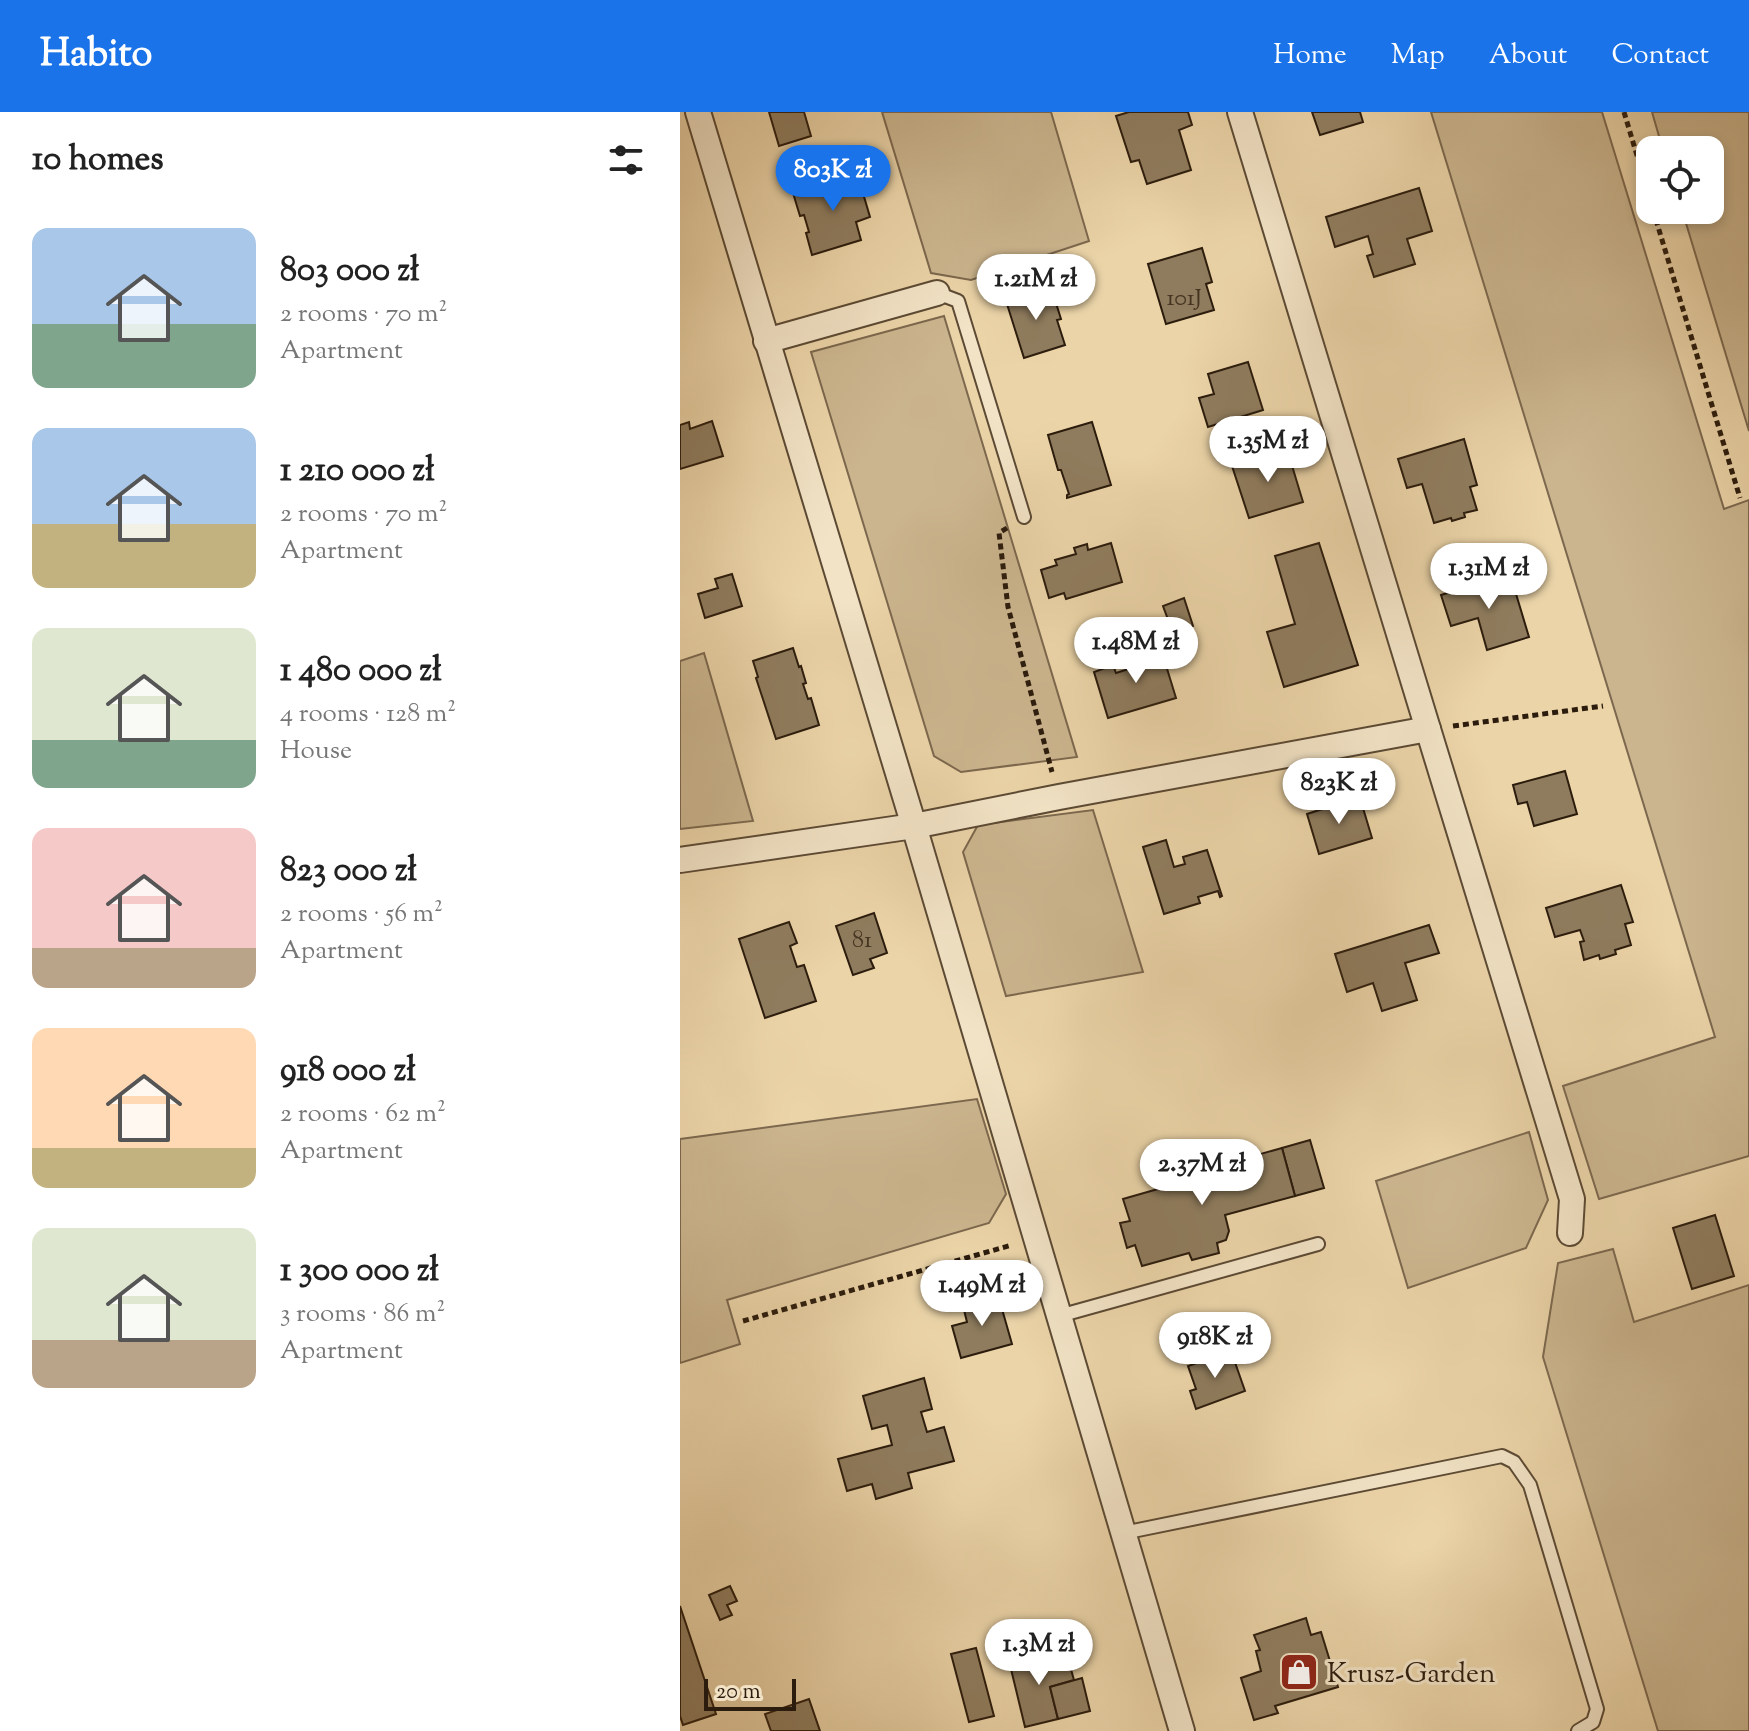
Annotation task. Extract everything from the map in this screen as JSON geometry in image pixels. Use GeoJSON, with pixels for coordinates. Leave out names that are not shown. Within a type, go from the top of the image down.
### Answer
{"type":"FeatureCollection","features":[{"type":"Feature","properties":{"kind":"street"},"geometry":{"type":"LineString","coordinates":[[698,112],[914,826],[1182,1731]]}},
{"type":"Feature","properties":{"kind":"street"},"geometry":{"type":"LineString","coordinates":[[1240,112],[1572,1199],[1570,1233]]}},
{"type":"Feature","properties":{"kind":"street"},"geometry":{"type":"LineString","coordinates":[[766,341],[937,293]]}},
{"type":"Feature","properties":{"kind":"street"},"geometry":{"type":"LineString","coordinates":[[680,860],[914,826],[1428,729]]}},
{"type":"Feature","properties":{"kind":"lane"},"geometry":{"type":"LineString","coordinates":[[937,293],[958,301],[1024,517]]}},
{"type":"Feature","properties":{"kind":"lane"},"geometry":{"type":"LineString","coordinates":[[1059,1316],[1318,1244]]}},
{"type":"Feature","properties":{"kind":"lane"},"geometry":{"type":"LineString","coordinates":[[1123,1533],[1502,1456],[1514,1462],[1530,1485],[1597,1709],[1593,1722],[1578,1731]]}},
{"type":"Feature","properties":{"kind":"path"},"geometry":{"type":"LineString","coordinates":[[1624,112],[1636,152]]}},
{"type":"Feature","properties":{"kind":"path"},"geometry":{"type":"LineString","coordinates":[[1657,224],[1740,498]]}},
{"type":"Feature","properties":{"kind":"path"},"geometry":{"type":"LineString","coordinates":[[1024,517],[999,533],[1008,607],[1059,797]]}},
{"type":"Feature","properties":{"kind":"path"},"geometry":{"type":"LineString","coordinates":[[1428,729],[1603,706]]}},
{"type":"Feature","properties":{"kind":"path"},"geometry":{"type":"LineString","coordinates":[[743,1321],[997,1248],[1037,1240]]}},
{"type":"Feature","properties":{"kind":"shaded area"},"geometry":{"type":"Polygon","coordinates":[[[882,112],[1051,112],[1089,241],[971,280],[931,273],[882,112]]]}},
{"type":"Feature","properties":{"kind":"shaded area"},"geometry":{"type":"Polygon","coordinates":[[[1431,112],[1602,112],[1724,509],[1749,500],[1749,1156],[1599,1199],[1563,1086],[1715,1037],[1431,112]]]}},
{"type":"Feature","properties":{"kind":"shaded area"},"geometry":{"type":"Polygon","coordinates":[[[1652,112],[1749,112],[1749,431],[1686,224],[1724,224],[1724,136],[1659,136],[1652,112]]]}},
{"type":"Feature","properties":{"kind":"shaded area"},"geometry":{"type":"Polygon","coordinates":[[[944,316],[1077,757],[961,772],[934,756],[811,352],[944,316]]]}},
{"type":"Feature","properties":{"kind":"shaded area"},"geometry":{"type":"Polygon","coordinates":[[[704,653],[753,821],[680,829],[680,661],[704,653]]]}},
{"type":"Feature","properties":{"kind":"shaded area"},"geometry":{"type":"Polygon","coordinates":[[[1093,810],[1143,972],[1006,996],[963,852],[978,825],[1093,810]]]}},
{"type":"Feature","properties":{"kind":"shaded area"},"geometry":{"type":"Polygon","coordinates":[[[977,1099],[1006,1194],[989,1223],[727,1300],[740,1344],[680,1363],[680,1139],[977,1099]]]}},
{"type":"Feature","properties":{"kind":"shaded area"},"geometry":{"type":"Polygon","coordinates":[[[1529,1132],[1548,1200],[1526,1248],[1408,1288],[1376,1181],[1529,1132]]]}},
{"type":"Feature","properties":{"kind":"shaded area"},"geometry":{"type":"Polygon","coordinates":[[[1613,1249],[1634,1322],[1749,1285],[1749,1731],[1658,1731],[1543,1357],[1558,1263],[1613,1249]]]}},
{"type":"Feature","properties":{"kind":"building"},"geometry":{"type":"Polygon","coordinates":[[[769,112],[804,112],[811,136],[779,146],[769,112]]]}},
{"type":"Feature","properties":{"kind":"building"},"geometry":{"type":"Polygon","coordinates":[[[1129,112],[1188,112],[1192,125],[1179,130],[1191,170],[1147,184],[1139,160],[1131,162],[1116,116],[1129,112]]]}},
{"type":"Feature","properties":{"kind":"building"},"geometry":{"type":"Polygon","coordinates":[[[1312,112],[1360,112],[1363,122],[1320,135],[1312,112]]]}},
{"type":"Feature","properties":{"kind":"building"},"geometry":{"type":"Polygon","coordinates":[[[857,173],[870,217],[856,222],[861,240],[812,255],[804,215],[800,216],[793,193],[857,173]]]}},
{"type":"Feature","properties":{"kind":"building"},"geometry":{"type":"Polygon","coordinates":[[[1419,188],[1432,231],[1407,239],[1415,264],[1374,277],[1367,256],[1373,254],[1368,236],[1335,247],[1326,217],[1419,188]]]}},
{"type":"Feature","properties":{"kind":"building"},"geometry":{"type":"Polygon","coordinates":[[[1202,248],[1212,282],[1206,284],[1214,310],[1166,324],[1148,264],[1202,248]]]}},
{"type":"Feature","properties":{"kind":"building"},"geometry":{"type":"Polygon","coordinates":[[[1051,287],[1065,345],[1024,358],[1006,301],[1051,287]]]}},
{"type":"Feature","properties":{"kind":"building"},"geometry":{"type":"Polygon","coordinates":[[[1248,362],[1263,410],[1208,427],[1199,398],[1214,394],[1208,374],[1248,362]]]}},
{"type":"Feature","properties":{"kind":"building"},"geometry":{"type":"Polygon","coordinates":[[[712,421],[723,456],[680,469],[680,425],[689,422],[690,429],[712,421]]]}},
{"type":"Feature","properties":{"kind":"building"},"geometry":{"type":"Polygon","coordinates":[[[1092,422],[1111,485],[1067,498],[1069,494],[1048,435],[1092,422]]]}},
{"type":"Feature","properties":{"kind":"building"},"geometry":{"type":"Polygon","coordinates":[[[1464,439],[1477,485],[1470,487],[1477,510],[1464,513],[1465,517],[1452,521],[1451,518],[1434,523],[1422,484],[1407,488],[1398,459],[1464,439]]]}},
{"type":"Feature","properties":{"kind":"building"},"geometry":{"type":"Polygon","coordinates":[[[1287,449],[1303,502],[1249,518],[1232,466],[1287,449]]]}},
{"type":"Feature","properties":{"kind":"building"},"geometry":{"type":"Polygon","coordinates":[[[1111,543],[1122,582],[1066,599],[1064,593],[1049,598],[1041,570],[1057,565],[1055,560],[1076,554],[1074,548],[1087,544],[1088,550],[1111,543]]]}},
{"type":"Feature","properties":{"kind":"building"},"geometry":{"type":"Polygon","coordinates":[[[1319,543],[1358,665],[1284,687],[1267,632],[1295,624],[1275,556],[1319,543]]]}},
{"type":"Feature","properties":{"kind":"building"},"geometry":{"type":"Polygon","coordinates":[[[732,574],[742,606],[705,618],[698,594],[718,588],[715,579],[732,574]]]}},
{"type":"Feature","properties":{"kind":"building"},"geometry":{"type":"Polygon","coordinates":[[[1510,574],[1529,637],[1487,650],[1478,618],[1451,626],[1441,595],[1510,574]]]}},
{"type":"Feature","properties":{"kind":"building"},"geometry":{"type":"Polygon","coordinates":[[[1184,598],[1193,626],[1173,633],[1163,606],[1184,598]]]}},
{"type":"Feature","properties":{"kind":"building"},"geometry":{"type":"Polygon","coordinates":[[[793,648],[819,725],[776,739],[753,661],[793,648]]]}},
{"type":"Feature","properties":{"kind":"building"},"geometry":{"type":"Polygon","coordinates":[[[1161,649],[1176,698],[1108,718],[1094,672],[1113,665],[1116,673],[1141,665],[1139,656],[1161,649]]]}},
{"type":"Feature","properties":{"kind":"building"},"geometry":{"type":"Polygon","coordinates":[[[1565,771],[1577,814],[1534,826],[1527,802],[1518,804],[1513,785],[1565,771]]]}},
{"type":"Feature","properties":{"kind":"building"},"geometry":{"type":"Polygon","coordinates":[[[1360,798],[1372,838],[1319,854],[1307,814],[1332,806],[1334,811],[1344,808],[1343,803],[1360,798]]]}},
{"type":"Feature","properties":{"kind":"building"},"geometry":{"type":"Polygon","coordinates":[[[1166,840],[1174,867],[1185,864],[1183,857],[1207,850],[1222,896],[1218,891],[1198,897],[1200,903],[1164,914],[1143,847],[1166,840]]]}},
{"type":"Feature","properties":{"kind":"building"},"geometry":{"type":"Polygon","coordinates":[[[1621,885],[1633,922],[1625,924],[1631,945],[1615,950],[1616,954],[1584,960],[1580,942],[1584,941],[1580,930],[1555,937],[1546,908],[1621,885]]]}},
{"type":"Feature","properties":{"kind":"building"},"geometry":{"type":"Polygon","coordinates":[[[874,913],[887,953],[870,959],[874,968],[853,975],[836,926],[874,913]]]}},
{"type":"Feature","properties":{"kind":"building"},"geometry":{"type":"Polygon","coordinates":[[[789,922],[797,943],[790,946],[797,967],[804,965],[816,1001],[765,1018],[739,939],[789,922]]]}},
{"type":"Feature","properties":{"kind":"building"},"geometry":{"type":"Polygon","coordinates":[[[1429,925],[1439,953],[1405,963],[1417,1000],[1382,1011],[1373,983],[1347,992],[1335,954],[1429,925]]]}},
{"type":"Feature","properties":{"kind":"building"},"geometry":{"type":"Polygon","coordinates":[[[1310,1140],[1324,1188],[1295,1196],[1282,1148],[1310,1140]]]}},
{"type":"Feature","properties":{"kind":"building"},"geometry":{"type":"Polygon","coordinates":[[[1282,1148],[1295,1196],[1225,1215],[1229,1231],[1226,1240],[1217,1243],[1219,1253],[1192,1260],[1189,1253],[1142,1266],[1135,1245],[1127,1248],[1120,1223],[1130,1221],[1123,1199],[1172,1185],[1172,1179],[1282,1148]]]}},
{"type":"Feature","properties":{"kind":"building"},"geometry":{"type":"Polygon","coordinates":[[[1715,1215],[1734,1276],[1692,1289],[1673,1228],[1715,1215]]]}},
{"type":"Feature","properties":{"kind":"building"},"geometry":{"type":"Polygon","coordinates":[[[998,1295],[1012,1344],[961,1358],[952,1326],[967,1322],[963,1306],[998,1295]]]}},
{"type":"Feature","properties":{"kind":"building"},"geometry":{"type":"Polygon","coordinates":[[[1231,1351],[1245,1391],[1196,1409],[1190,1391],[1196,1389],[1188,1366],[1231,1351]]]}},
{"type":"Feature","properties":{"kind":"building"},"geometry":{"type":"Polygon","coordinates":[[[924,1378],[932,1409],[921,1412],[927,1432],[944,1427],[954,1461],[908,1473],[912,1488],[876,1499],[872,1484],[847,1491],[838,1459],[892,1445],[887,1425],[872,1429],[863,1396],[924,1378]]]}},
{"type":"Feature","properties":{"kind":"building"},"geometry":{"type":"Polygon","coordinates":[[[730,1586],[737,1601],[727,1605],[732,1615],[720,1620],[709,1595],[730,1586]]]}},
{"type":"Feature","properties":{"kind":"building"},"geometry":{"type":"Polygon","coordinates":[[[680,1606],[716,1714],[683,1725],[680,1716],[680,1606]]]}},
{"type":"Feature","properties":{"kind":"building"},"geometry":{"type":"Polygon","coordinates":[[[1306,1618],[1311,1635],[1321,1632],[1338,1687],[1275,1706],[1278,1713],[1254,1720],[1241,1678],[1261,1671],[1256,1651],[1260,1650],[1254,1635],[1306,1618]]]}},
{"type":"Feature","properties":{"kind":"building"},"geometry":{"type":"Polygon","coordinates":[[[976,1648],[994,1716],[969,1722],[951,1654],[976,1648]]]}},
{"type":"Feature","properties":{"kind":"building"},"geometry":{"type":"Polygon","coordinates":[[[1061,1654],[1065,1667],[1070,1666],[1074,1680],[1050,1687],[1058,1719],[1025,1727],[1010,1665],[1061,1654]]]}},
{"type":"Feature","properties":{"kind":"building"},"geometry":{"type":"Polygon","coordinates":[[[1082,1678],[1090,1711],[1058,1719],[1050,1687],[1082,1678]]]}},
{"type":"Feature","properties":{"kind":"building"},"geometry":{"type":"Polygon","coordinates":[[[809,1699],[820,1731],[771,1731],[765,1714],[809,1699]]]}},
{"type":"Feature","properties":{"kind":"place","name":"Krusz-Garden"},"geometry":{"type":"Point","coordinates":[1299,1672]}}]}
